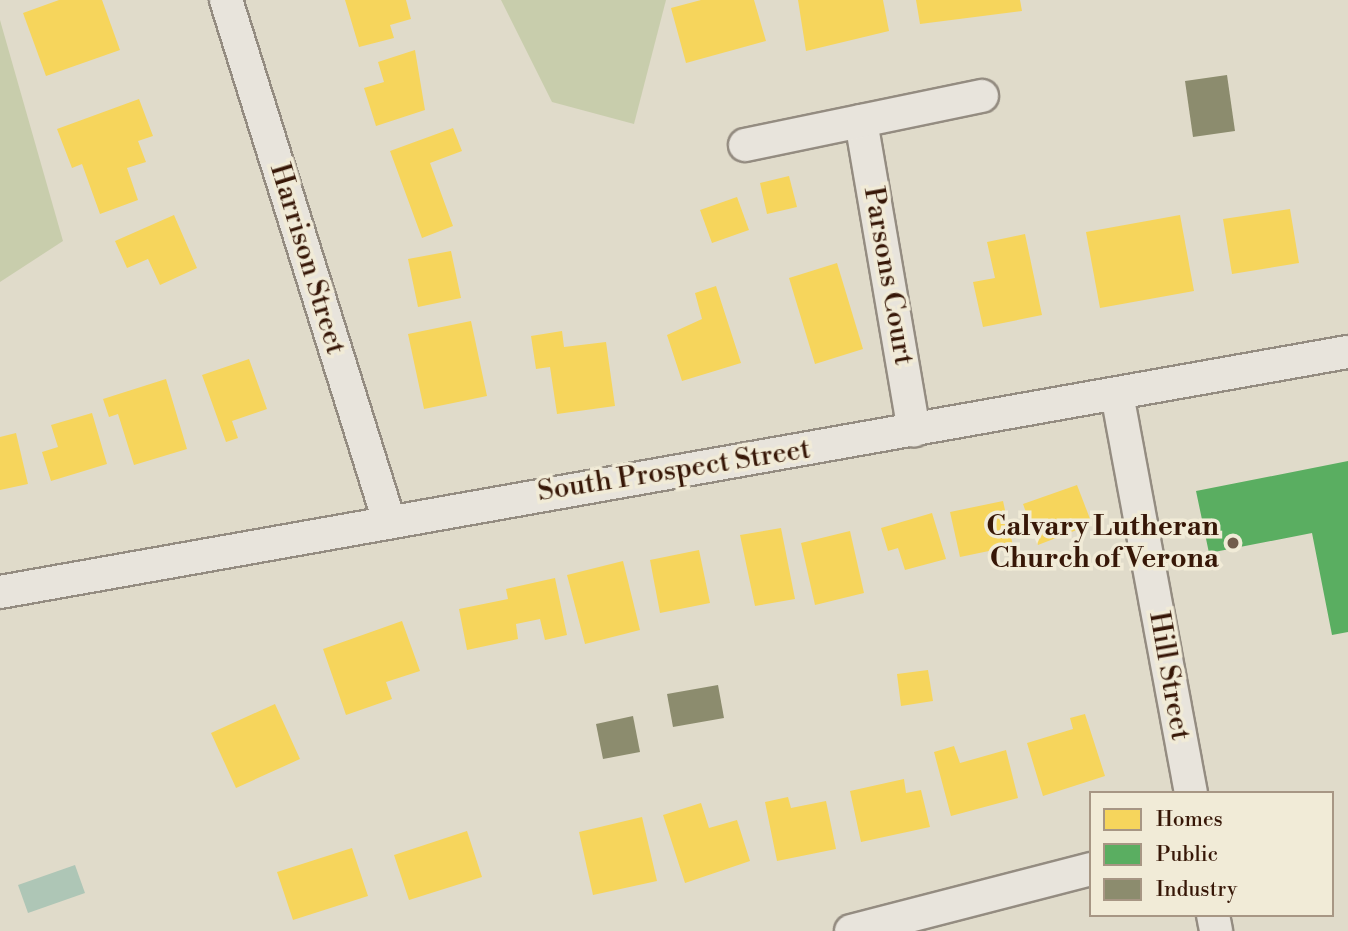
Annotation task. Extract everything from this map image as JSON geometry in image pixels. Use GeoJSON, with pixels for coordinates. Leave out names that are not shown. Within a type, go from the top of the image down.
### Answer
{"type":"FeatureCollection","features":[{"type":"Feature","properties":{"kind":"street","name":"Harrison Street"},"geometry":{"type":"LineString","coordinates":[[226,0],[388,518]]}},
{"type":"Feature","properties":{"kind":"street"},"geometry":{"type":"LineString","coordinates":[[745,145],[982,96]]}},
{"type":"Feature","properties":{"kind":"street","name":"Parsons Court"},"geometry":{"type":"LineString","coordinates":[[862,121],[914,431]]}},
{"type":"Feature","properties":{"kind":"street","name":"South Prospect Street"},"geometry":{"type":"LineString","coordinates":[[0,592],[388,518],[914,431],[1348,352]]}},
{"type":"Feature","properties":{"kind":"street","name":"Hill Street"},"geometry":{"type":"LineString","coordinates":[[1117,394],[1191,791]]}},
{"type":"Feature","properties":{"kind":"street"},"geometry":{"type":"LineString","coordinates":[[851,931],[1089,870]]}},
{"type":"Feature","properties":{"kind":"shaded area"},"geometry":{"type":"Polygon","coordinates":[[[501,0],[666,0],[634,124],[552,102],[501,0]]]}},
{"type":"Feature","properties":{"kind":"shaded area"},"geometry":{"type":"Polygon","coordinates":[[[0,20],[63,241],[0,282],[0,20]]]}},
{"type":"Feature","properties":{"kind":"shaded area"},"geometry":{"type":"Polygon","coordinates":[[[75,865],[85,893],[28,913],[18,885],[75,865]]]}},
{"type":"Feature","properties":{"kind":"building: Homes"},"geometry":{"type":"Polygon","coordinates":[[[59,0],[102,0],[120,50],[46,76],[23,13],[59,0]]]}},
{"type":"Feature","properties":{"kind":"building: Homes"},"geometry":{"type":"Polygon","coordinates":[[[345,0],[406,0],[411,19],[390,25],[394,38],[359,47],[345,0]]]}},
{"type":"Feature","properties":{"kind":"building: Homes"},"geometry":{"type":"Polygon","coordinates":[[[701,0],[754,0],[766,41],[686,63],[671,8],[701,0]]]}},
{"type":"Feature","properties":{"kind":"building: Homes"},"geometry":{"type":"Polygon","coordinates":[[[798,0],[883,0],[889,31],[806,51],[798,0]]]}},
{"type":"Feature","properties":{"kind":"building: Homes"},"geometry":{"type":"Polygon","coordinates":[[[916,0],[1020,0],[1022,11],[920,24],[916,0]]]}},
{"type":"Feature","properties":{"kind":"building: Homes"},"geometry":{"type":"Polygon","coordinates":[[[415,50],[425,110],[376,126],[364,88],[384,82],[378,62],[415,50]]]}},
{"type":"Feature","properties":{"kind":"building: Homes"},"geometry":{"type":"Polygon","coordinates":[[[139,99],[153,136],[138,141],[146,162],[127,168],[138,200],[100,214],[82,164],[72,168],[57,129],[139,99]]]}},
{"type":"Feature","properties":{"kind":"building: Homes"},"geometry":{"type":"Polygon","coordinates":[[[453,128],[462,151],[430,163],[453,226],[422,238],[390,151],[453,128]]]}},
{"type":"Feature","properties":{"kind":"building: Homes"},"geometry":{"type":"Polygon","coordinates":[[[789,176],[797,207],[767,214],[760,183],[789,176]]]}},
{"type":"Feature","properties":{"kind":"building: Homes"},"geometry":{"type":"Polygon","coordinates":[[[737,197],[749,230],[712,243],[700,210],[737,197]]]}},
{"type":"Feature","properties":{"kind":"building: Homes"},"geometry":{"type":"Polygon","coordinates":[[[1290,209],[1299,263],[1232,274],[1223,219],[1290,209]]]}},
{"type":"Feature","properties":{"kind":"building: Homes"},"geometry":{"type":"Polygon","coordinates":[[[174,215],[197,268],[160,285],[148,259],[127,268],[115,241],[174,215]]]}},
{"type":"Feature","properties":{"kind":"building: Homes"},"geometry":{"type":"Polygon","coordinates":[[[1180,215],[1194,291],[1100,308],[1086,232],[1180,215]]]}},
{"type":"Feature","properties":{"kind":"building: Homes"},"geometry":{"type":"Polygon","coordinates":[[[1025,234],[1042,315],[983,327],[973,282],[995,278],[987,242],[1025,234]]]}},
{"type":"Feature","properties":{"kind":"building: Homes"},"geometry":{"type":"Polygon","coordinates":[[[451,251],[461,298],[418,307],[408,259],[451,251]]]}},
{"type":"Feature","properties":{"kind":"building: Homes"},"geometry":{"type":"Polygon","coordinates":[[[837,263],[863,349],[815,364],[789,278],[837,263]]]}},
{"type":"Feature","properties":{"kind":"building: Homes"},"geometry":{"type":"Polygon","coordinates":[[[716,286],[741,363],[682,381],[667,335],[702,319],[695,293],[716,286]]]}},
{"type":"Feature","properties":{"kind":"building: Homes"},"geometry":{"type":"Polygon","coordinates":[[[471,321],[487,396],[424,409],[408,334],[471,321]]]}},
{"type":"Feature","properties":{"kind":"building: Homes"},"geometry":{"type":"Polygon","coordinates":[[[562,331],[564,347],[606,342],[615,406],[557,414],[550,367],[536,369],[531,336],[562,331]]]}},
{"type":"Feature","properties":{"kind":"building: Homes"},"geometry":{"type":"Polygon","coordinates":[[[249,359],[267,409],[232,421],[238,438],[226,442],[202,375],[249,359]]]}},
{"type":"Feature","properties":{"kind":"building: Homes"},"geometry":{"type":"Polygon","coordinates":[[[166,379],[187,449],[134,465],[118,414],[109,417],[103,399],[166,379]]]}},
{"type":"Feature","properties":{"kind":"building: Homes"},"geometry":{"type":"Polygon","coordinates":[[[92,413],[107,464],[51,481],[42,452],[58,447],[51,425],[92,413]]]}},
{"type":"Feature","properties":{"kind":"building: Homes"},"geometry":{"type":"Polygon","coordinates":[[[16,433],[28,484],[0,490],[0,437],[16,433]]]}},
{"type":"Feature","properties":{"kind":"building: Homes"},"geometry":{"type":"Polygon","coordinates":[[[1077,485],[1092,524],[1038,545],[1023,504],[1077,485]]]}},
{"type":"Feature","properties":{"kind":"building: Homes"},"geometry":{"type":"Polygon","coordinates":[[[1003,501],[1013,546],[960,557],[950,512],[1003,501]]]}},
{"type":"Feature","properties":{"kind":"building: Homes"},"geometry":{"type":"Polygon","coordinates":[[[932,513],[946,559],[905,570],[898,548],[888,551],[881,528],[932,513]]]}},
{"type":"Feature","properties":{"kind":"building: Homes"},"geometry":{"type":"Polygon","coordinates":[[[781,528],[795,599],[755,606],[740,535],[781,528]]]}},
{"type":"Feature","properties":{"kind":"building: Homes"},"geometry":{"type":"Polygon","coordinates":[[[850,531],[864,593],[815,605],[801,543],[850,531]]]}},
{"type":"Feature","properties":{"kind":"building: Homes"},"geometry":{"type":"Polygon","coordinates":[[[699,550],[710,603],[660,613],[650,560],[699,550]]]}},
{"type":"Feature","properties":{"kind":"building: Homes"},"geometry":{"type":"Polygon","coordinates":[[[623,561],[640,630],[585,644],[567,575],[623,561]]]}},
{"type":"Feature","properties":{"kind":"building: Homes"},"geometry":{"type":"Polygon","coordinates":[[[555,578],[567,635],[545,640],[540,619],[516,624],[518,639],[467,650],[459,609],[508,599],[506,589],[555,578]]]}},
{"type":"Feature","properties":{"kind":"building: Homes"},"geometry":{"type":"Polygon","coordinates":[[[402,621],[420,671],[386,682],[392,699],[346,715],[323,649],[402,621]]]}},
{"type":"Feature","properties":{"kind":"building: Homes"},"geometry":{"type":"Polygon","coordinates":[[[928,670],[933,701],[901,706],[897,674],[928,670]]]}},
{"type":"Feature","properties":{"kind":"building: Homes"},"geometry":{"type":"Polygon","coordinates":[[[275,704],[300,759],[236,788],[211,733],[275,704]]]}},
{"type":"Feature","properties":{"kind":"building: Homes"},"geometry":{"type":"Polygon","coordinates":[[[1085,714],[1105,776],[1043,796],[1027,743],[1073,729],[1070,718],[1085,714]]]}},
{"type":"Feature","properties":{"kind":"building: Homes"},"geometry":{"type":"Polygon","coordinates":[[[954,746],[960,763],[1006,750],[1018,798],[951,816],[934,752],[954,746]]]}},
{"type":"Feature","properties":{"kind":"building: Homes"},"geometry":{"type":"Polygon","coordinates":[[[904,779],[906,793],[921,790],[930,827],[861,842],[850,791],[904,779]]]}},
{"type":"Feature","properties":{"kind":"building: Homes"},"geometry":{"type":"Polygon","coordinates":[[[788,797],[791,808],[826,801],[836,849],[777,861],[765,802],[788,797]]]}},
{"type":"Feature","properties":{"kind":"building: Homes"},"geometry":{"type":"Polygon","coordinates":[[[701,803],[709,828],[737,820],[750,861],[685,883],[663,815],[701,803]]]}},
{"type":"Feature","properties":{"kind":"building: Homes"},"geometry":{"type":"Polygon","coordinates":[[[642,817],[657,881],[593,895],[579,832],[642,817]]]}},
{"type":"Feature","properties":{"kind":"building: Homes"},"geometry":{"type":"Polygon","coordinates":[[[467,831],[482,877],[409,900],[394,855],[467,831]]]}},
{"type":"Feature","properties":{"kind":"building: Homes"},"geometry":{"type":"Polygon","coordinates":[[[352,848],[368,896],[293,920],[277,872],[352,848]]]}},
{"type":"Feature","properties":{"kind":"building: Public","name":"Calvary Lutheran Church of Verona"},"geometry":{"type":"Polygon","coordinates":[[[1348,461],[1348,632],[1332,635],[1312,533],[1209,553],[1196,491],[1348,461]]]}},
{"type":"Feature","properties":{"kind":"building: Industry"},"geometry":{"type":"Polygon","coordinates":[[[1227,75],[1235,131],[1193,137],[1185,81],[1227,75]]]}},
{"type":"Feature","properties":{"kind":"building: Industry"},"geometry":{"type":"Polygon","coordinates":[[[718,685],[724,718],[673,727],[667,694],[718,685]]]}},
{"type":"Feature","properties":{"kind":"building: Industry"},"geometry":{"type":"Polygon","coordinates":[[[633,716],[640,752],[603,759],[596,724],[633,716]]]}},
{"type":"Feature","properties":{"kind":"place","name":"Calvary Lutheran Church of Verona"},"geometry":{"type":"Point","coordinates":[1233,543]}}]}
